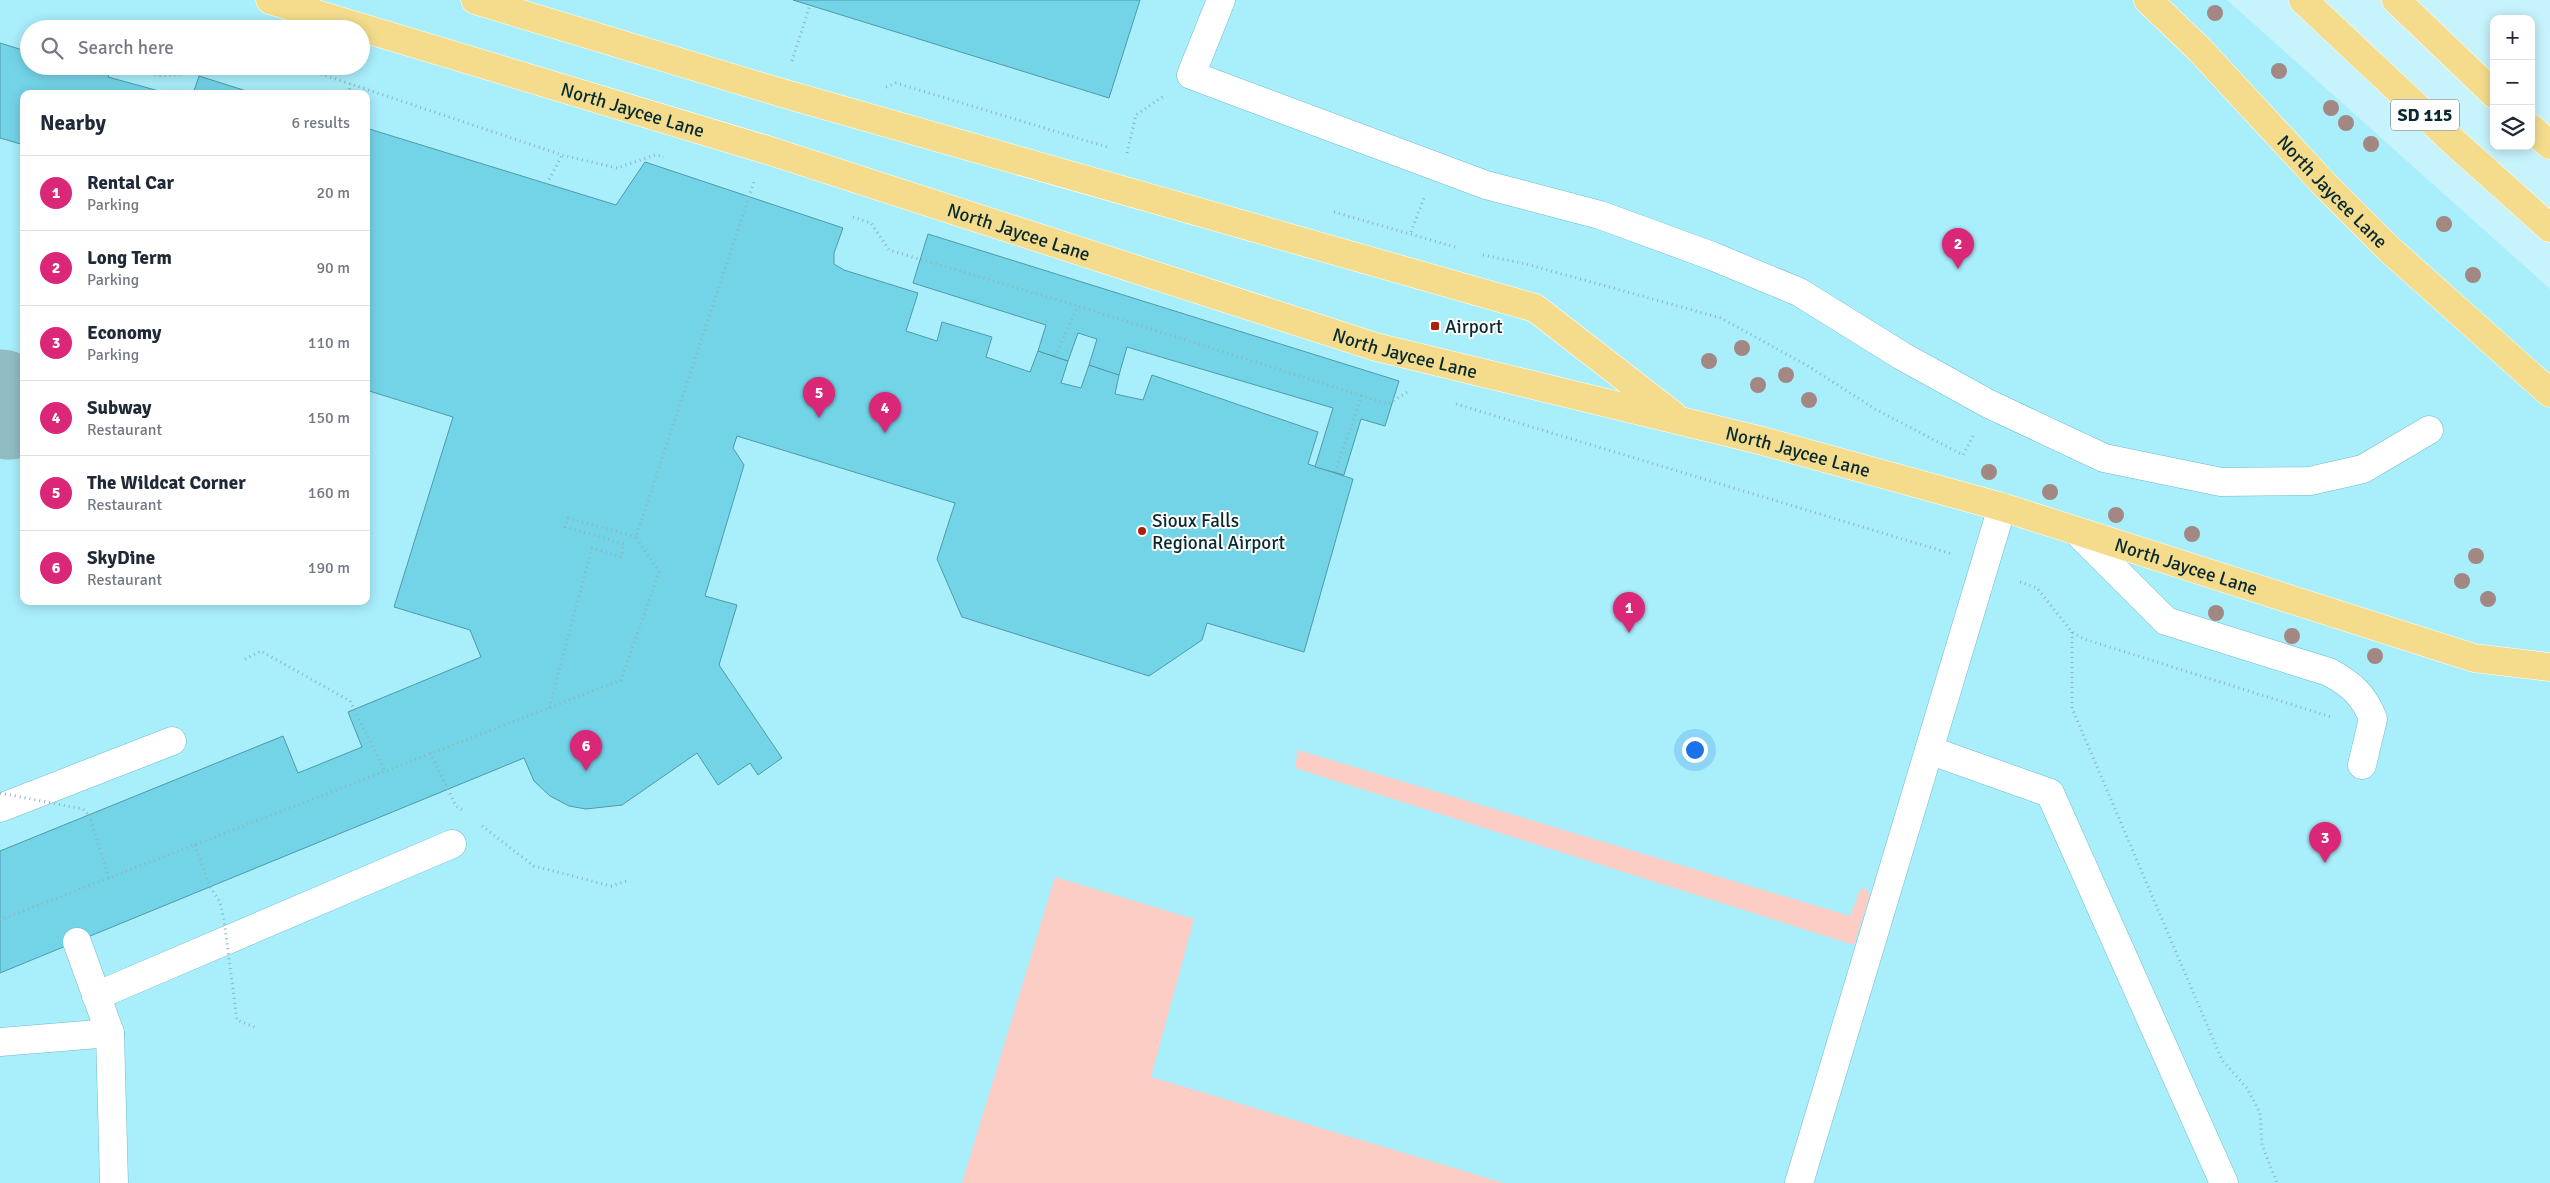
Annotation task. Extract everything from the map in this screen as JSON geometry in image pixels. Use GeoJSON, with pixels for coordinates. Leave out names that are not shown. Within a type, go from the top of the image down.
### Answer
{"type":"FeatureCollection","features":[{"type":"Feature","properties":{"kind":"main road","name":"North Jaycee Lane"},"geometry":{"type":"LineString","coordinates":[[270,0],[336,20]]}},
{"type":"Feature","properties":{"kind":"main road"},"geometry":{"type":"LineString","coordinates":[[475,0],[782,93],[1535,308],[1680,421]]}},
{"type":"Feature","properties":{"kind":"main road","name":"North Jaycee Lane"},"geometry":{"type":"LineString","coordinates":[[2148,0],[2199,49],[2325,185],[2389,249],[2550,392]]}},
{"type":"Feature","properties":{"kind":"main road","name":"SD 115"},"geometry":{"type":"LineString","coordinates":[[2303,0],[2454,142],[2550,228]]}},
{"type":"Feature","properties":{"kind":"main road"},"geometry":{"type":"LineString","coordinates":[[2396,0],[2490,90]]}},
{"type":"Feature","properties":{"kind":"main road","name":"North Jaycee Lane"},"geometry":{"type":"LineString","coordinates":[[370,30],[764,149],[1376,347],[1759,440],[2002,507],[2474,658],[2550,668]]}},
{"type":"Feature","properties":{"kind":"main road"},"geometry":{"type":"LineString","coordinates":[[2535,132],[2550,145]]}},
{"type":"Feature","properties":{"kind":"main road"},"geometry":{"type":"LineString","coordinates":[[2474,658],[2550,684]]}},
{"type":"Feature","properties":{"kind":"lane"},"geometry":{"type":"LineString","coordinates":[[1222,0],[1191,75],[1486,185],[1600,215],[1712,256],[1799,292],[1902,356],[1989,404],[2104,458],[2221,482],[2310,482],[2363,469],[2430,430]]}},
{"type":"Feature","properties":{"kind":"lane"},"geometry":{"type":"LineString","coordinates":[[1799,1183],[2002,507]]}},
{"type":"Feature","properties":{"kind":"lane"},"geometry":{"type":"LineString","coordinates":[[2077,532],[2166,621],[2329,672],[2347,682],[2360,693],[2373,719],[2372,730],[2362,765]]}},
{"type":"Feature","properties":{"kind":"lane"},"geometry":{"type":"LineString","coordinates":[[0,808],[172,741]]}},
{"type":"Feature","properties":{"kind":"lane"},"geometry":{"type":"LineString","coordinates":[[1929,750],[2050,793],[2224,1183]]}},
{"type":"Feature","properties":{"kind":"lane"},"geometry":{"type":"LineString","coordinates":[[96,996],[452,844]]}},
{"type":"Feature","properties":{"kind":"lane"},"geometry":{"type":"LineString","coordinates":[[77,942],[110,1033],[114,1183]]}},
{"type":"Feature","properties":{"kind":"lane"},"geometry":{"type":"LineString","coordinates":[[0,1042],[110,1033]]}},
{"type":"Feature","properties":{"kind":"path"},"geometry":{"type":"LineString","coordinates":[[790,69],[810,5]]}},
{"type":"Feature","properties":{"kind":"path"},"geometry":{"type":"LineString","coordinates":[[155,75],[170,75]]}},
{"type":"Feature","properties":{"kind":"path"},"geometry":{"type":"LineString","coordinates":[[324,75],[369,90]]}},
{"type":"Feature","properties":{"kind":"path"},"geometry":{"type":"LineString","coordinates":[[1127,153],[1136,115],[1191,75]]}},
{"type":"Feature","properties":{"kind":"path"},"geometry":{"type":"LineString","coordinates":[[349,90],[351,84]]}},
{"type":"Feature","properties":{"kind":"path"},"geometry":{"type":"LineString","coordinates":[[370,90],[562,155],[617,168],[655,156],[668,158]]}},
{"type":"Feature","properties":{"kind":"path"},"geometry":{"type":"LineString","coordinates":[[547,184],[562,155]]}},
{"type":"Feature","properties":{"kind":"path"},"geometry":{"type":"LineString","coordinates":[[745,179],[763,184]]}},
{"type":"Feature","properties":{"kind":"path"},"geometry":{"type":"LineString","coordinates":[[636,537],[754,181]]}},
{"type":"Feature","properties":{"kind":"path"},"geometry":{"type":"LineString","coordinates":[[844,214],[871,223],[889,250],[1078,306],[1388,404],[1410,390]]}},
{"type":"Feature","properties":{"kind":"path"},"geometry":{"type":"LineString","coordinates":[[1411,232],[1457,247]]}},
{"type":"Feature","properties":{"kind":"path"},"geometry":{"type":"LineString","coordinates":[[1475,253],[1526,264],[1721,318],[1808,366],[1874,409],[1963,455],[1989,404]]}},
{"type":"Feature","properties":{"kind":"path"},"geometry":{"type":"LineString","coordinates":[[1055,356],[1078,306]]}},
{"type":"Feature","properties":{"kind":"path"},"geometry":{"type":"LineString","coordinates":[[1335,472],[1362,395]]}},
{"type":"Feature","properties":{"kind":"path"},"geometry":{"type":"LineString","coordinates":[[1448,402],[1958,556]]}},
{"type":"Feature","properties":{"kind":"path"},"geometry":{"type":"LineString","coordinates":[[0,920],[430,753],[549,708],[621,680],[659,572],[636,537],[568,518],[565,527],[624,544],[621,557],[592,548],[549,708]]}},
{"type":"Feature","properties":{"kind":"path"},"geometry":{"type":"LineString","coordinates":[[2020,582],[2037,588],[2072,632],[2084,639],[2372,730]]}},
{"type":"Feature","properties":{"kind":"path"},"geometry":{"type":"LineString","coordinates":[[2072,632],[2072,708],[2222,1060],[2247,1088],[2260,1113],[2262,1145],[2277,1183]]}},
{"type":"Feature","properties":{"kind":"path"},"geometry":{"type":"LineString","coordinates":[[245,659],[261,651],[350,701],[385,771]]}},
{"type":"Feature","properties":{"kind":"path"},"geometry":{"type":"LineString","coordinates":[[430,753],[456,806],[463,811]]}},
{"type":"Feature","properties":{"kind":"path"},"geometry":{"type":"LineString","coordinates":[[0,794],[84,810],[89,815],[109,878]]}},
{"type":"Feature","properties":{"kind":"path"},"geometry":{"type":"LineString","coordinates":[[477,822],[534,866],[611,886],[630,880]]}},
{"type":"Feature","properties":{"kind":"path"},"geometry":{"type":"LineString","coordinates":[[196,845],[210,887],[220,902],[237,1020],[257,1028]]}},
{"type":"Feature","properties":{"kind":"shaded area","name":"Sioux Falls Regional Airport"},"geometry":{"type":"Polygon","coordinates":[[[0,0],[2227,0],[2550,289],[2550,1183],[0,1183],[0,0]]]}},
{"type":"Feature","properties":{"kind":"shaded area"},"geometry":{"type":"Polygon","coordinates":[[[1298,750],[1850,916],[1860,890],[1866,888],[1870,895],[1854,945],[1295,768],[1298,750]]]}},
{"type":"Feature","properties":{"kind":"shaded area"},"geometry":{"type":"Polygon","coordinates":[[[1055,877],[1194,919],[1151,1077],[1504,1183],[962,1183],[1055,877]]]}},
{"type":"Feature","properties":{"kind":"building"},"geometry":{"type":"Polygon","coordinates":[[[793,0],[1140,0],[1109,98],[793,0]]]}},
{"type":"Feature","properties":{"kind":"building"},"geometry":{"type":"Polygon","coordinates":[[[0,43],[20,49],[20,75],[109,75],[108,77],[155,90],[20,90],[20,144],[0,138],[0,43]]]}},
{"type":"Feature","properties":{"kind":"building"},"geometry":{"type":"Polygon","coordinates":[[[199,76],[243,90],[194,90],[199,76]]]}},
{"type":"Feature","properties":{"kind":"building","name":"Sioux Falls Regional Airport"},"geometry":{"type":"Polygon","coordinates":[[[370,129],[616,205],[645,162],[843,228],[834,253],[834,264],[844,270],[918,293],[906,331],[937,341],[942,322],[992,337],[986,357],[1030,372],[1038,351],[1068,361],[1061,383],[1081,388],[1089,365],[1119,375],[1115,394],[1143,400],[1152,375],[1318,432],[1308,464],[1353,479],[1304,652],[1207,623],[1202,640],[1149,676],[962,617],[937,559],[955,503],[737,436],[733,448],[744,465],[705,596],[737,605],[719,665],[782,758],[758,775],[750,763],[718,785],[697,753],[622,805],[586,809],[569,806],[550,796],[534,781],[524,758],[0,973],[0,851],[283,736],[298,773],[362,747],[348,712],[481,657],[470,630],[394,607],[453,417],[370,391],[370,129]]]}},
{"type":"Feature","properties":{"kind":"building"},"geometry":{"type":"Polygon","coordinates":[[[928,234],[1399,381],[1385,426],[1361,419],[1344,475],[1315,467],[1333,408],[1127,347],[1119,375],[1089,365],[1097,339],[1078,333],[1068,361],[1038,351],[1046,325],[913,283],[928,234]]]}},
{"type":"Feature","properties":{"kind":"taxiway"},"geometry":{"type":"LineString","coordinates":[[0,402],[9,407]]}},
{"type":"Feature","properties":{"kind":"place","name":"Long Term"},"geometry":{"type":"Point","coordinates":[1958,269]}},
{"type":"Feature","properties":{"kind":"place","name":"Airport"},"geometry":{"type":"Point","coordinates":[1435,326]}},
{"type":"Feature","properties":{"kind":"place","name":"The Wildcat Corner"},"geometry":{"type":"Point","coordinates":[819,418]}},
{"type":"Feature","properties":{"kind":"place","name":"Subway"},"geometry":{"type":"Point","coordinates":[885,433]}},
{"type":"Feature","properties":{"kind":"place","name":"Sioux Falls Regional Airport"},"geometry":{"type":"Point","coordinates":[1142,531]}},
{"type":"Feature","properties":{"kind":"place","name":"Rental Car"},"geometry":{"type":"Point","coordinates":[1629,633]}},
{"type":"Feature","properties":{"kind":"place","name":"SkyDine"},"geometry":{"type":"Point","coordinates":[586,771]}},
{"type":"Feature","properties":{"kind":"place","name":"Economy"},"geometry":{"type":"Point","coordinates":[2325,863]}}]}
